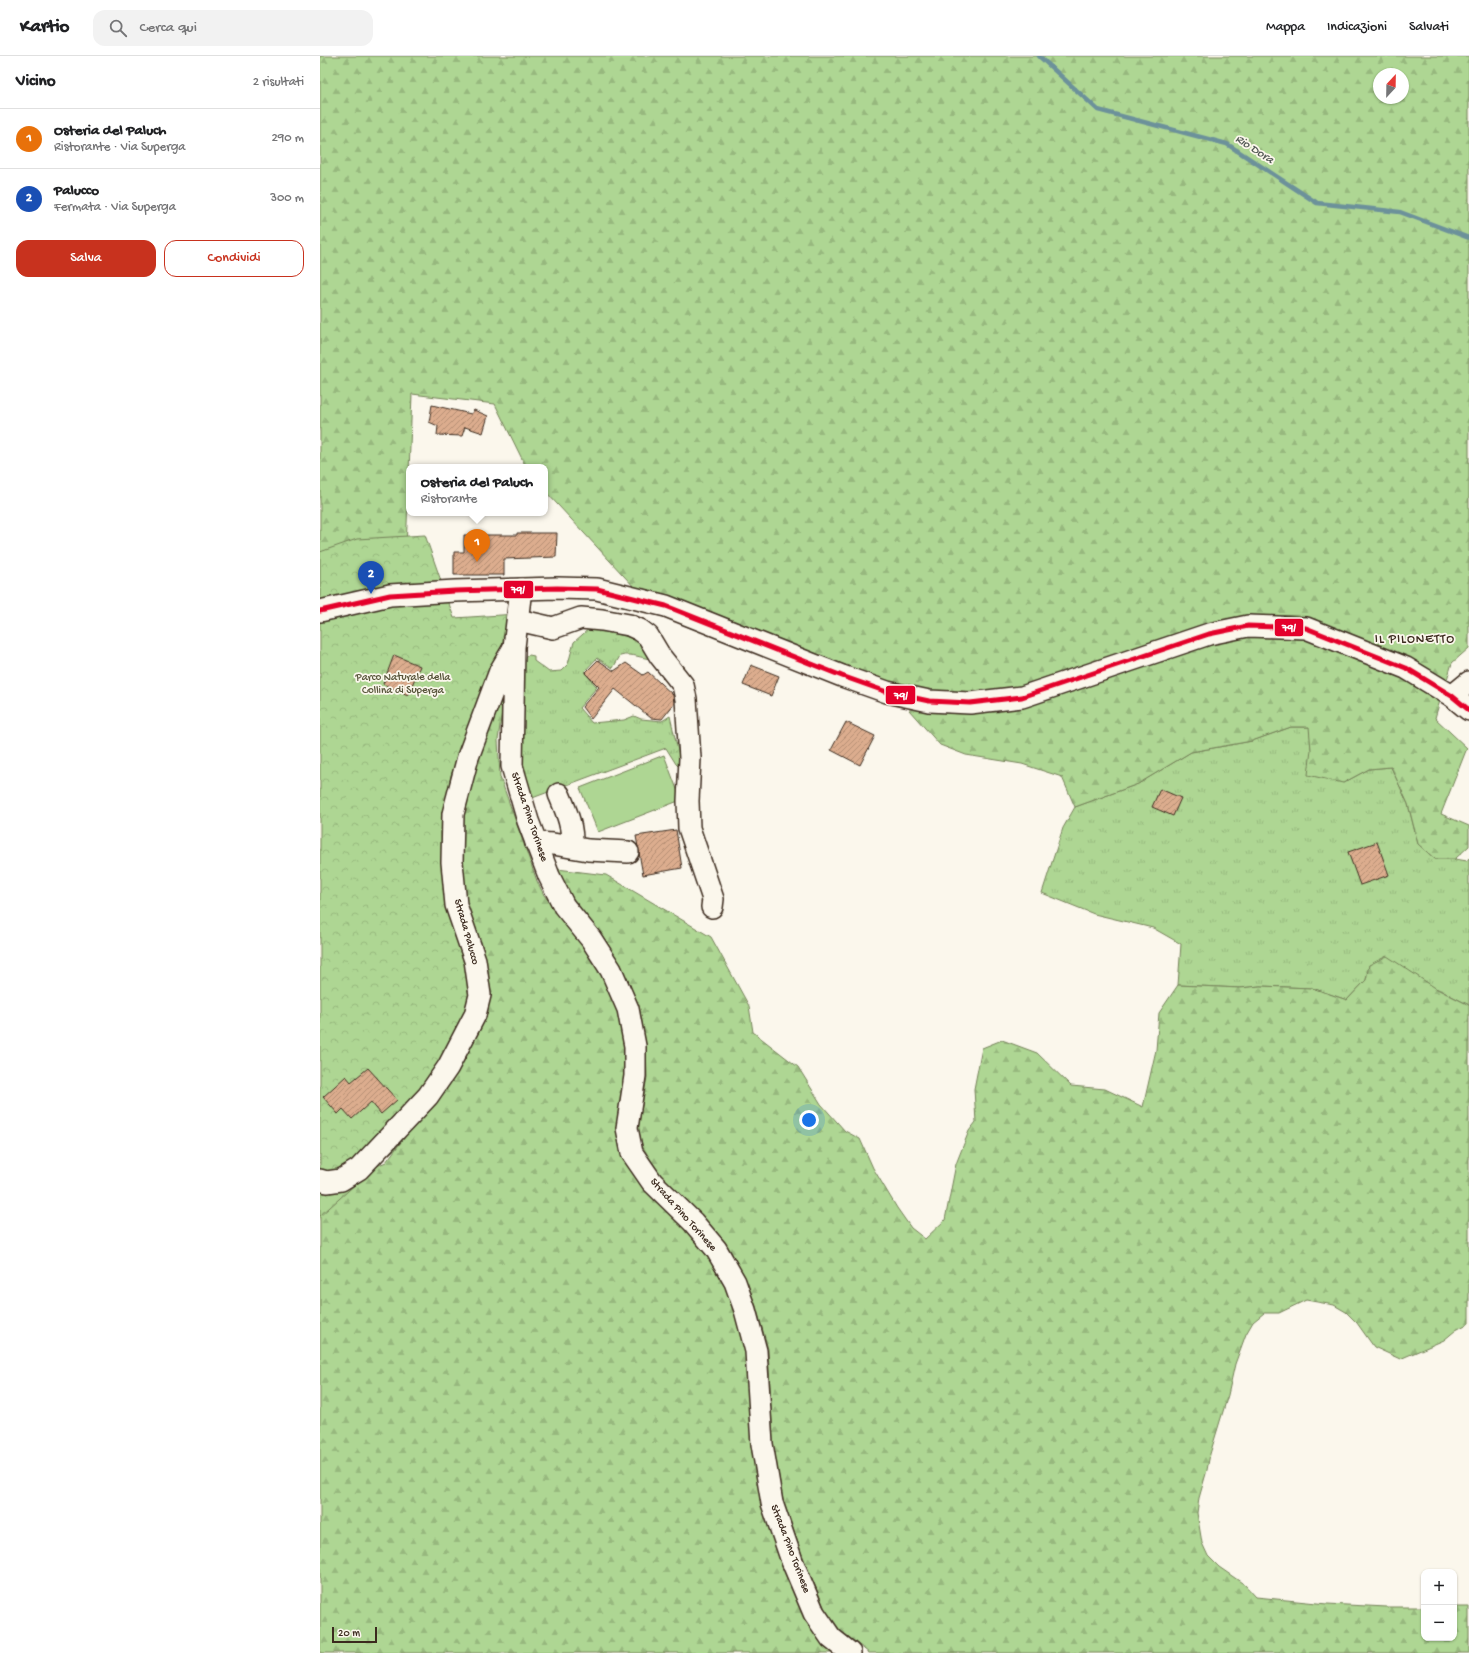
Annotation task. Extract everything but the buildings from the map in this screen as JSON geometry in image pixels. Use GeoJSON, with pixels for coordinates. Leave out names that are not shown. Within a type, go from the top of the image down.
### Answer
{"type":"FeatureCollection","features":[{"type":"Feature","properties":{"kind":"street"},"geometry":{"type":"LineString","coordinates":[[320,611],[390,595],[521,589],[597,589],[666,606],[842,676],[887,692],[929,701],[970,703],[1022,696],[1209,634],[1248,626],[1306,628],[1406,668],[1452,696],[1469,710]]}},
{"type":"Feature","properties":{"kind":"street","name":"Strada Pino Torinese"},"geometry":{"type":"LineString","coordinates":[[521,589],[514,647],[512,766],[528,821],[549,876],[564,906],[591,939],[612,970],[628,1009],[635,1046],[635,1076],[627,1128],[632,1153],[652,1182],[693,1222],[716,1249],[735,1282],[745,1310],[756,1351],[762,1444],[772,1503],[792,1561],[814,1612],[831,1638],[850,1653]]}},
{"type":"Feature","properties":{"kind":"street"},"geometry":{"type":"LineString","coordinates":[[518,620],[553,628],[581,618],[629,625],[648,636],[660,656],[683,685],[686,699],[690,758],[688,801],[690,828],[694,847],[713,899],[712,907]]}},
{"type":"Feature","properties":{"kind":"street","name":"Strada Palucco"},"geometry":{"type":"LineString","coordinates":[[320,1180],[327,1182],[341,1180],[359,1169],[418,1107],[428,1096],[448,1067],[475,1015],[480,995],[476,960],[456,905],[452,862],[453,814],[468,757],[500,671],[514,647]]}},
{"type":"Feature","properties":{"kind":"street"},"geometry":{"type":"LineString","coordinates":[[1452,696],[1469,682]]}},
{"type":"Feature","properties":{"kind":"street"},"geometry":{"type":"LineString","coordinates":[[559,794],[571,822],[572,847]]}},
{"type":"Feature","properties":{"kind":"street"},"geometry":{"type":"LineString","coordinates":[[536,843],[588,850],[628,852]]}},
{"type":"Feature","properties":{"kind":"green space"},"geometry":{"type":"Polygon","coordinates":[[[320,56],[1469,56],[1469,648],[1452,663],[1445,686],[1308,621],[1020,690],[918,700],[636,589],[548,494],[548,464],[525,464],[495,404],[412,394],[409,464],[406,464],[406,516],[407,516],[405,576],[320,607],[320,56]]]}},
{"type":"Feature","properties":{"kind":"green space","name":"Parco Naturale della Collina di Superga"},"geometry":{"type":"Polygon","coordinates":[[[425,535],[454,618],[517,614],[501,673],[451,775],[441,833],[446,902],[469,957],[475,1039],[443,1091],[396,1148],[320,1216],[320,552],[357,539],[425,535]]]}},
{"type":"Feature","properties":{"kind":"green space"},"geometry":{"type":"Polygon","coordinates":[[[591,627],[632,638],[642,643],[656,659],[634,655],[624,655],[620,656],[613,668],[597,658],[584,672],[597,687],[579,708],[592,723],[624,720],[634,716],[641,719],[662,721],[670,716],[681,764],[678,766],[676,764],[666,748],[527,800],[519,766],[522,672],[525,657],[529,655],[534,656],[534,661],[549,672],[561,671],[568,664],[574,642],[591,627]]]}},
{"type":"Feature","properties":{"kind":"green space"},"geometry":{"type":"Polygon","coordinates":[[[1269,630],[1353,650],[1441,697],[1435,718],[1467,748],[1441,814],[1469,826],[1469,846],[1455,859],[1435,859],[1418,844],[1408,804],[1391,767],[1369,769],[1343,783],[1308,775],[1311,750],[1309,727],[1291,727],[1252,741],[1191,752],[1138,784],[1075,807],[1062,777],[1022,764],[966,755],[940,745],[909,710],[1012,702],[1210,639],[1269,630]]]}},
{"type":"Feature","properties":{"kind":"green space"},"geometry":{"type":"Polygon","coordinates":[[[505,689],[498,740],[500,777],[537,881],[544,895],[583,945],[602,975],[618,1012],[625,1047],[625,1075],[617,1129],[623,1157],[708,1255],[725,1287],[735,1313],[746,1352],[752,1445],[834,1653],[320,1653],[320,1187],[325,1188],[386,1162],[447,1081],[457,902],[455,814],[481,715],[505,689]]]}},
{"type":"Feature","properties":{"kind":"green space"},"geometry":{"type":"Polygon","coordinates":[[[1291,727],[1310,727],[1311,749],[1343,783],[1369,769],[1391,767],[1408,804],[1418,844],[1435,859],[1455,859],[1467,861],[1469,858],[1469,1005],[1438,989],[1369,965],[1366,980],[1347,1000],[1312,988],[1260,986],[1240,988],[1178,985],[1181,944],[1153,928],[1094,914],[1042,893],[1063,828],[1075,807],[1138,784],[1191,752],[1252,741],[1291,727]]]}},
{"type":"Feature","properties":{"kind":"green space"},"geometry":{"type":"Polygon","coordinates":[[[664,755],[681,800],[598,832],[580,788],[664,755]]]}},
{"type":"Feature","properties":{"kind":"green space"},"geometry":{"type":"Polygon","coordinates":[[[549,868],[606,875],[711,937],[749,1006],[753,1032],[798,1067],[821,1104],[845,1131],[860,1139],[873,1168],[897,1208],[911,1228],[925,1239],[945,1220],[956,1164],[969,1131],[976,1122],[974,1089],[982,1048],[1002,1040],[1037,1053],[1071,1086],[1105,1089],[1143,1107],[1156,1050],[1159,1013],[1178,985],[1240,988],[1260,986],[1312,988],[1347,1000],[1366,980],[1369,965],[1387,956],[1437,989],[1469,1005],[1469,1323],[1456,1330],[1444,1340],[1400,1359],[1374,1347],[1357,1323],[1346,1312],[1334,1305],[1306,1300],[1279,1313],[1264,1313],[1253,1322],[1246,1334],[1235,1364],[1228,1395],[1210,1454],[1199,1498],[1197,1513],[1202,1543],[1208,1556],[1219,1567],[1245,1585],[1256,1597],[1327,1604],[1421,1607],[1421,1641],[1457,1641],[1457,1607],[1469,1607],[1469,1653],[869,1653],[840,1630],[824,1607],[803,1557],[783,1500],[773,1443],[768,1349],[756,1306],[745,1278],[726,1243],[701,1214],[661,1175],[643,1148],[638,1128],[647,1077],[646,1045],[639,1006],[621,965],[600,932],[549,868]]]}},
{"type":"Feature","properties":{"kind":"waterway","name":"Rio Dora"},"geometry":{"type":"LineString","coordinates":[[1039,56],[1098,110],[1227,144],[1317,203],[1400,212],[1469,238]]}},
{"type":"Feature","properties":{"kind":"transit line","name":"79/"},"geometry":{"type":"LineString","coordinates":[[320,611],[390,595],[455,591],[557,588],[597,589],[666,606],[842,676],[887,692],[929,701],[970,703],[1022,697],[1209,634],[1248,626],[1306,628],[1406,668],[1452,696],[1469,710]]}},
{"type":"Feature","properties":{"kind":"place","name":"Osteria del Paluch"},"geometry":{"type":"Point","coordinates":[477,562]}},
{"type":"Feature","properties":{"kind":"place","name":"Palucco"},"geometry":{"type":"Point","coordinates":[371,594]}},
{"type":"Feature","properties":{"kind":"district","name":"IL PILONETTO"},"geometry":{"type":"Point","coordinates":[1415,639]}}]}
